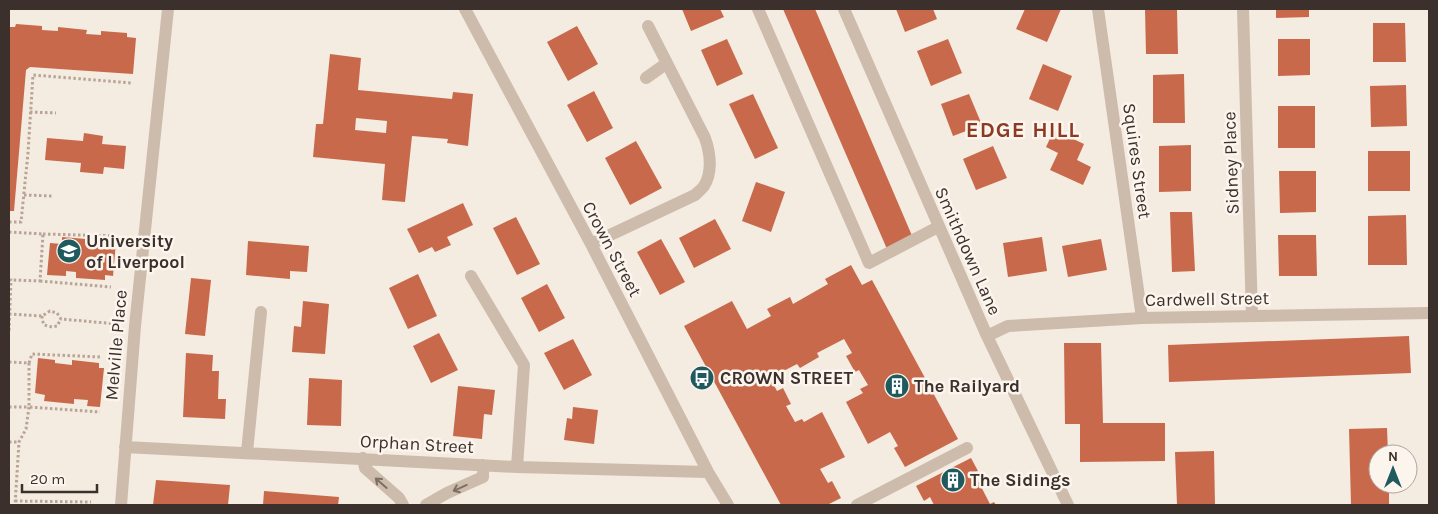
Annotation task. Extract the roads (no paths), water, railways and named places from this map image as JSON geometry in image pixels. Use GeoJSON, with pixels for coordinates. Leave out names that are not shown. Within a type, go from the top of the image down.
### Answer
{"type":"FeatureCollection","features":[{"type":"Feature","properties":{"kind":"street","name":"Melville Place"},"geometry":{"type":"LineString","coordinates":[[121,505],[135,326],[168,9]]}},
{"type":"Feature","properties":{"kind":"street","name":"Crown Street"},"geometry":{"type":"LineString","coordinates":[[465,9],[591,244],[708,472],[728,505]]}},
{"type":"Feature","properties":{"kind":"street"},"geometry":{"type":"LineString","coordinates":[[758,9],[869,263],[938,227]]}},
{"type":"Feature","properties":{"kind":"street","name":"Smithdown Lane"},"geometry":{"type":"LineString","coordinates":[[844,9],[987,336],[1068,505]]}},
{"type":"Feature","properties":{"kind":"street","name":"Squires Street"},"geometry":{"type":"LineString","coordinates":[[1098,9],[1142,318]]}},
{"type":"Feature","properties":{"kind":"street","name":"Sidney Place"},"geometry":{"type":"LineString","coordinates":[[1243,9],[1252,316]]}},
{"type":"Feature","properties":{"kind":"street"},"geometry":{"type":"LineString","coordinates":[[591,244],[696,195],[705,186],[710,153],[705,138],[648,26]]}},
{"type":"Feature","properties":{"kind":"street"},"geometry":{"type":"LineString","coordinates":[[646,78],[667,63]]}},
{"type":"Feature","properties":{"kind":"street"},"geometry":{"type":"LineString","coordinates":[[471,276],[524,365],[517,467]]}},
{"type":"Feature","properties":{"kind":"street"},"geometry":{"type":"LineString","coordinates":[[247,452],[261,312]]}},
{"type":"Feature","properties":{"kind":"street","name":"Cardwell Street"},"geometry":{"type":"LineString","coordinates":[[987,336],[1008,326],[1142,318],[1429,313]]}},
{"type":"Feature","properties":{"kind":"street","name":"Orphan Street"},"geometry":{"type":"LineString","coordinates":[[125,447],[517,467],[708,472]]}},
{"type":"Feature","properties":{"kind":"street"},"geometry":{"type":"LineString","coordinates":[[858,505],[967,448]]}},
{"type":"Feature","properties":{"kind":"street"},"geometry":{"type":"LineString","coordinates":[[364,458],[365,468],[399,498],[403,505]]}},
{"type":"Feature","properties":{"kind":"street"},"geometry":{"type":"LineString","coordinates":[[426,505],[483,477],[483,465]]}},
{"type":"Feature","properties":{"kind":"place","name":"University of Liverpool"},"geometry":{"type":"Point","coordinates":[69,251]}},
{"type":"Feature","properties":{"kind":"place","name":"CROWN STREET"},"geometry":{"type":"Point","coordinates":[702,378]}},
{"type":"Feature","properties":{"kind":"place","name":"The Railyard"},"geometry":{"type":"Point","coordinates":[897,386]}},
{"type":"Feature","properties":{"kind":"place","name":"The Sidings"},"geometry":{"type":"Point","coordinates":[953,480]}},
{"type":"Feature","properties":{"kind":"district","name":"EDGE HILL"},"geometry":{"type":"Point","coordinates":[1023,129]}}]}
